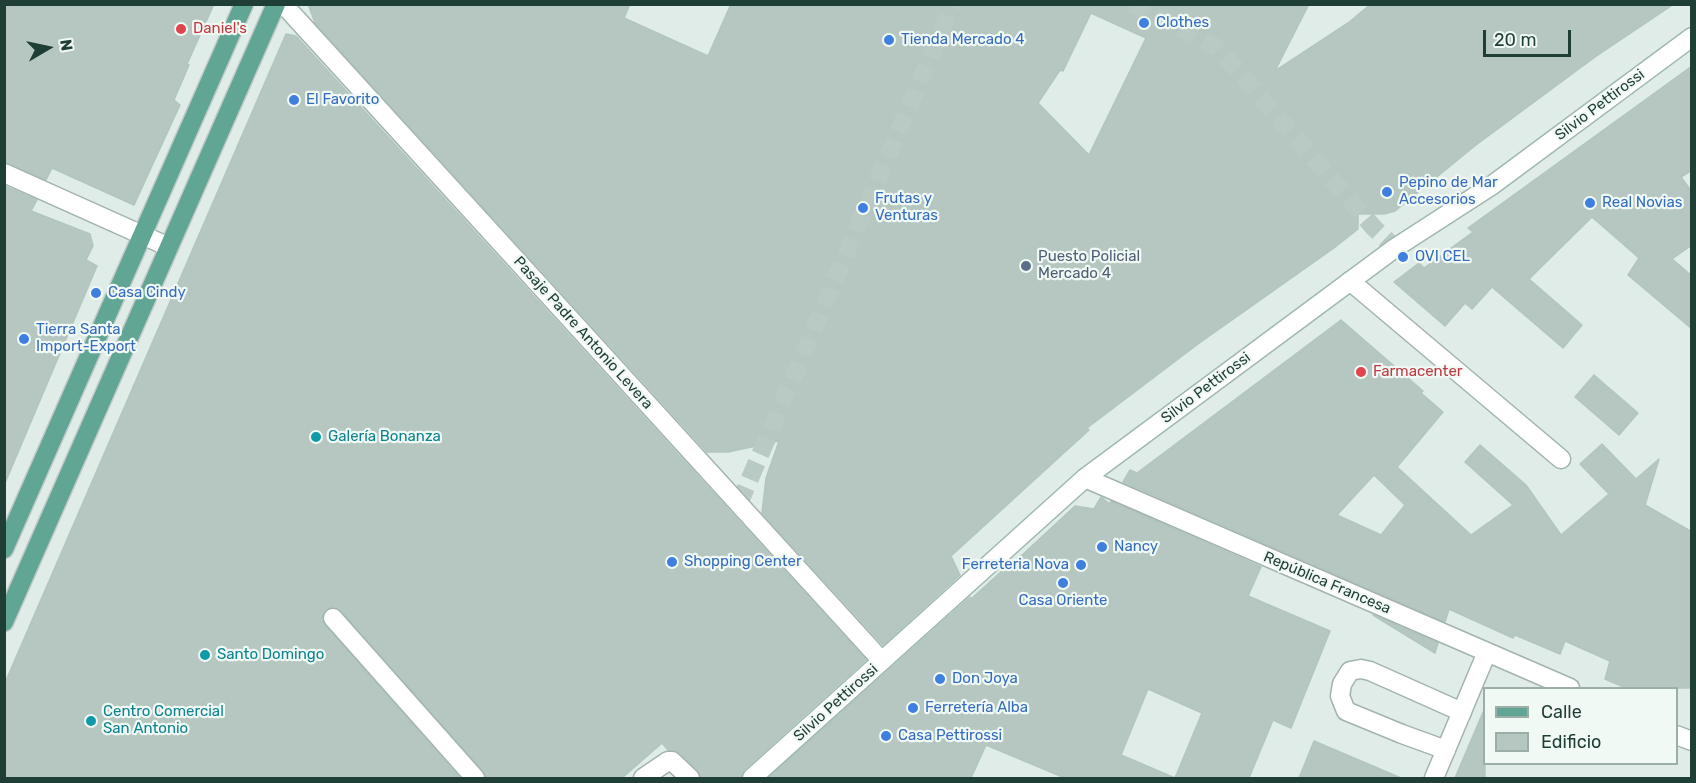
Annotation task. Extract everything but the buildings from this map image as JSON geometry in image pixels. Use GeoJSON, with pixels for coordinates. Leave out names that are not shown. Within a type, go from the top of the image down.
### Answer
{"type":"FeatureCollection","features":[{"type":"Feature","properties":{"kind":"main road"},"geometry":{"type":"LineString","coordinates":[[4,549],[244,4]]}},
{"type":"Feature","properties":{"kind":"main road"},"geometry":{"type":"LineString","coordinates":[[4,622],[276,4]]}},
{"type":"Feature","properties":{"kind":"street","name":"Pasaje Padre Antonio Levera"},"geometry":{"type":"LineString","coordinates":[[283,4],[882,661]]}},
{"type":"Feature","properties":{"kind":"street","name":"Silvio Pettirossi"},"geometry":{"type":"LineString","coordinates":[[752,778],[1085,478],[1395,248],[1491,186],[1692,37]]}},
{"type":"Feature","properties":{"kind":"street"},"geometry":{"type":"LineString","coordinates":[[4,173],[169,248]]}},
{"type":"Feature","properties":{"kind":"street"},"geometry":{"type":"LineString","coordinates":[[1350,281],[1561,459]]}},
{"type":"Feature","properties":{"kind":"street","name":"República Francesa"},"geometry":{"type":"LineString","coordinates":[[1085,478],[1568,687]]}},
{"type":"Feature","properties":{"kind":"street"},"geometry":{"type":"LineString","coordinates":[[333,618],[475,778]]}},
{"type":"Feature","properties":{"kind":"street"},"geometry":{"type":"LineString","coordinates":[[1434,778],[1487,652]]}},
{"type":"Feature","properties":{"kind":"street"},"geometry":{"type":"LineString","coordinates":[[1446,750],[1346,711],[1340,696],[1342,684],[1350,671],[1361,669],[1370,671],[1462,712]]}},
{"type":"Feature","properties":{"kind":"street"},"geometry":{"type":"LineString","coordinates":[[1678,735],[1692,741]]}},
{"type":"Feature","properties":{"kind":"street"},"geometry":{"type":"LineString","coordinates":[[643,778],[668,760],[690,778]]}},
{"type":"Feature","properties":{"kind":"tunnel"},"geometry":{"type":"LineString","coordinates":[[739,504],[953,4]]}},
{"type":"Feature","properties":{"kind":"tunnel"},"geometry":{"type":"LineString","coordinates":[[1131,4],[1218,48],[1374,228],[1395,248]]}},
{"type":"Feature","properties":{"kind":"place","name":"Clothes"},"geometry":{"type":"Point","coordinates":[1144,23]}},
{"type":"Feature","properties":{"kind":"place","name":"Daniel's"},"geometry":{"type":"Point","coordinates":[181,29]}},
{"type":"Feature","properties":{"kind":"place","name":"Tienda Mercado 4"},"geometry":{"type":"Point","coordinates":[889,40]}},
{"type":"Feature","properties":{"kind":"place","name":"El Favorito"},"geometry":{"type":"Point","coordinates":[294,100]}},
{"type":"Feature","properties":{"kind":"place","name":"Pepino de Mar Accesorios"},"geometry":{"type":"Point","coordinates":[1387,192]}},
{"type":"Feature","properties":{"kind":"place","name":"Real Novias"},"geometry":{"type":"Point","coordinates":[1590,203]}},
{"type":"Feature","properties":{"kind":"place","name":"Frutas y Venturas"},"geometry":{"type":"Point","coordinates":[863,208]}},
{"type":"Feature","properties":{"kind":"place","name":"OVI CEL"},"geometry":{"type":"Point","coordinates":[1403,257]}},
{"type":"Feature","properties":{"kind":"place","name":"Puesto Policial Mercado 4"},"geometry":{"type":"Point","coordinates":[1026,266]}},
{"type":"Feature","properties":{"kind":"place","name":"Casa Cindy"},"geometry":{"type":"Point","coordinates":[96,293]}},
{"type":"Feature","properties":{"kind":"place","name":"Tierra Santa Import-Export"},"geometry":{"type":"Point","coordinates":[24,339]}},
{"type":"Feature","properties":{"kind":"place","name":"Farmacenter"},"geometry":{"type":"Point","coordinates":[1361,372]}},
{"type":"Feature","properties":{"kind":"place","name":"Galería Bonanza"},"geometry":{"type":"Point","coordinates":[316,437]}},
{"type":"Feature","properties":{"kind":"place","name":"Nancy"},"geometry":{"type":"Point","coordinates":[1102,547]}},
{"type":"Feature","properties":{"kind":"place","name":"Shopping Center"},"geometry":{"type":"Point","coordinates":[672,562]}},
{"type":"Feature","properties":{"kind":"place","name":"Ferreteria Nova"},"geometry":{"type":"Point","coordinates":[1081,565]}},
{"type":"Feature","properties":{"kind":"place","name":"Casa Oriente"},"geometry":{"type":"Point","coordinates":[1063,583]}},
{"type":"Feature","properties":{"kind":"place","name":"Santo Domingo"},"geometry":{"type":"Point","coordinates":[205,655]}},
{"type":"Feature","properties":{"kind":"place","name":"Don Joya"},"geometry":{"type":"Point","coordinates":[940,679]}},
{"type":"Feature","properties":{"kind":"place","name":"Ferretería Alba"},"geometry":{"type":"Point","coordinates":[913,708]}},
{"type":"Feature","properties":{"kind":"place","name":"Centro Comercial San Antonio"},"geometry":{"type":"Point","coordinates":[91,721]}},
{"type":"Feature","properties":{"kind":"place","name":"Casa Pettirossi"},"geometry":{"type":"Point","coordinates":[886,736]}}]}
